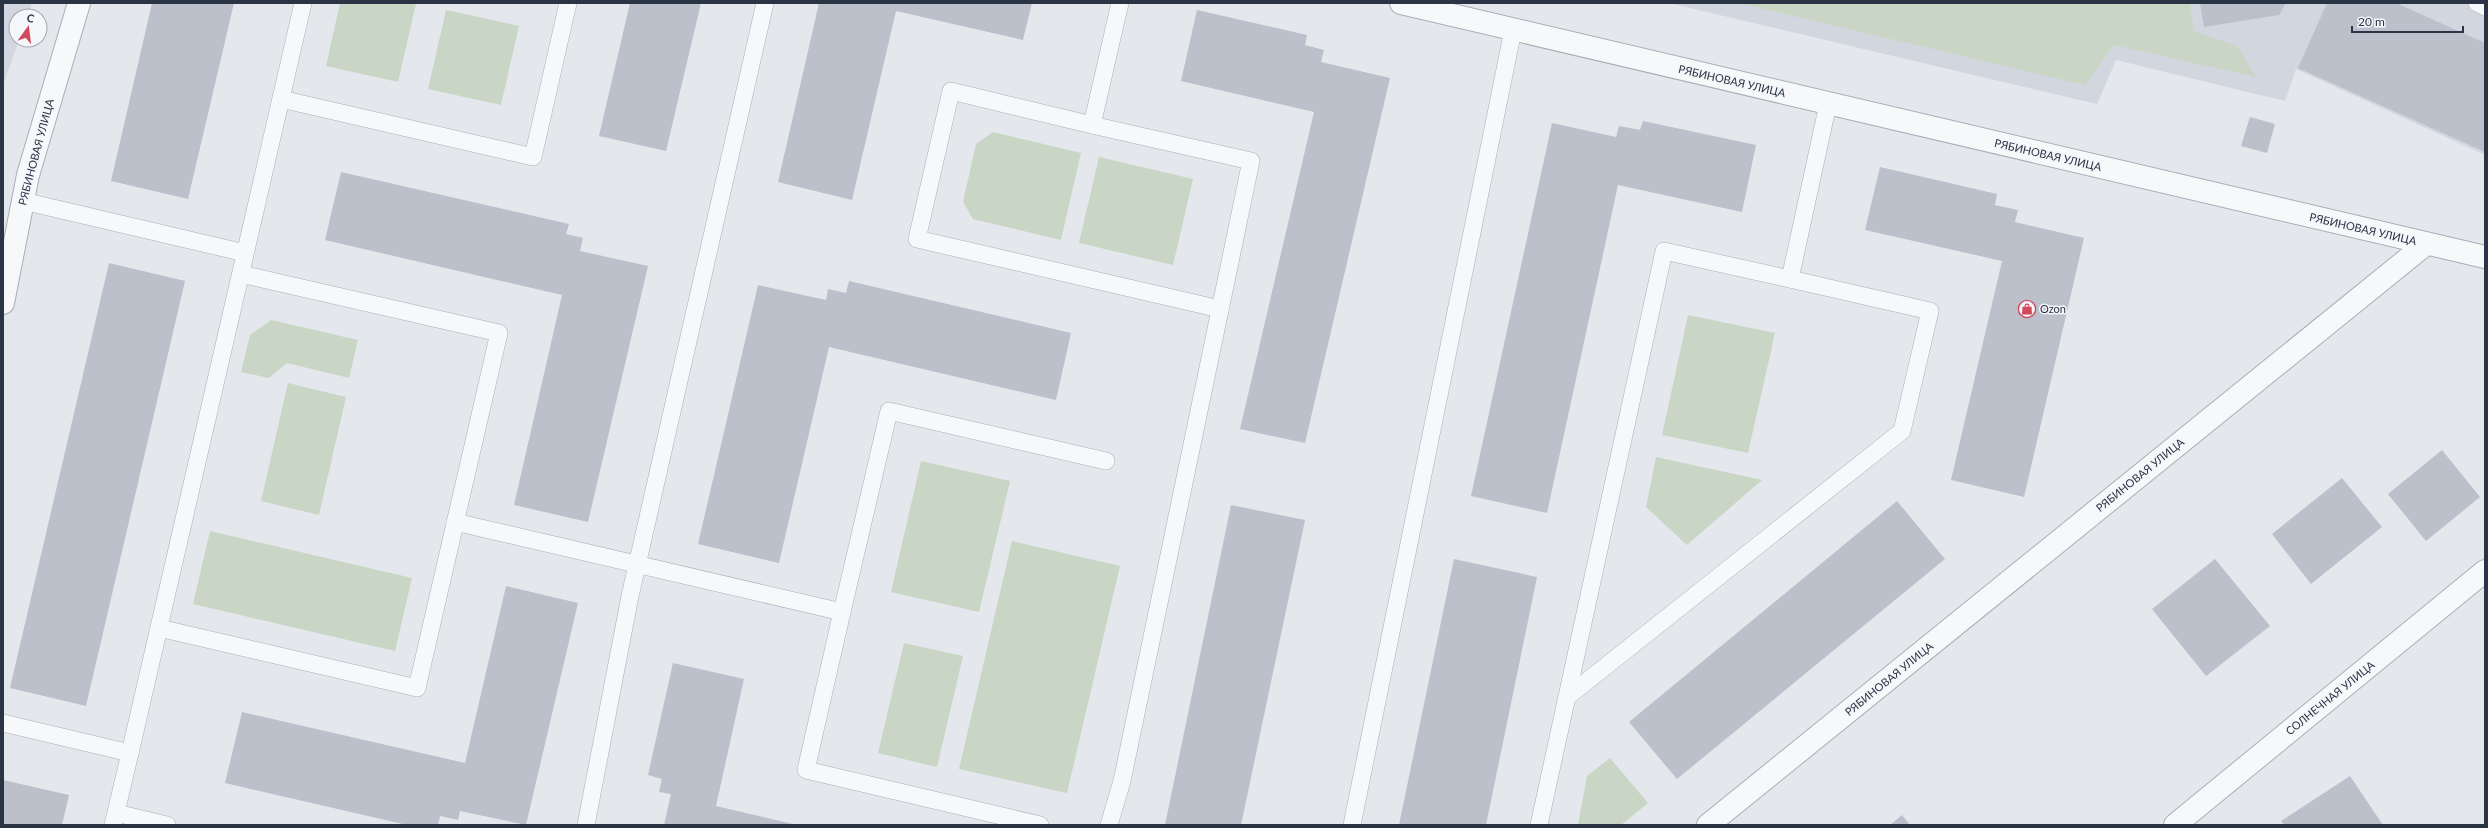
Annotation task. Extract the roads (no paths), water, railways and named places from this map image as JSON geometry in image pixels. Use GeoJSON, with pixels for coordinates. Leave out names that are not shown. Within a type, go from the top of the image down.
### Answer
{"type":"FeatureCollection","features":[{"type":"Feature","properties":{"kind":"street","name":"РЯБИНОВАЯ УЛИЦА"},"geometry":{"type":"LineString","coordinates":[[3,303],[28,175],[79,3]]}},
{"type":"Feature","properties":{"kind":"street","name":"РЯБИНОВАЯ УЛИЦА"},"geometry":{"type":"LineString","coordinates":[[1401,3],[2426,244]]}},
{"type":"Feature","properties":{"kind":"street","name":"РЯБИНОВАЯ УЛИЦА"},"geometry":{"type":"LineString","coordinates":[[1708,825],[2426,244]]}},
{"type":"Feature","properties":{"kind":"street"},"geometry":{"type":"LineString","coordinates":[[2426,244],[2485,257]]}},
{"type":"Feature","properties":{"kind":"street","name":"СОЛНЕЧНАЯ УЛИЦА"},"geometry":{"type":"LineString","coordinates":[[2175,825],[2485,571]]}},
{"type":"Feature","properties":{"kind":"lane"},"geometry":{"type":"LineString","coordinates":[[167,825],[114,819],[303,3]]}},
{"type":"Feature","properties":{"kind":"lane"},"geometry":{"type":"LineString","coordinates":[[281,99],[533,157],[568,3]]}},
{"type":"Feature","properties":{"kind":"lane"},"geometry":{"type":"LineString","coordinates":[[586,825],[637,564],[765,3]]}},
{"type":"Feature","properties":{"kind":"lane"},"geometry":{"type":"LineString","coordinates":[[1092,125],[1120,3]]}},
{"type":"Feature","properties":{"kind":"lane"},"geometry":{"type":"LineString","coordinates":[[2477,3],[2485,7]]}},
{"type":"Feature","properties":{"kind":"lane"},"geometry":{"type":"LineString","coordinates":[[1352,825],[1514,30]]}},
{"type":"Feature","properties":{"kind":"lane"},"geometry":{"type":"LineString","coordinates":[[1109,825],[1122,781],[1251,161],[951,91],[917,239],[1220,309]]}},
{"type":"Feature","properties":{"kind":"lane"},"geometry":{"type":"LineString","coordinates":[[1790,279],[1828,104]]}},
{"type":"Feature","properties":{"kind":"lane"},"geometry":{"type":"LineString","coordinates":[[23,201],[245,253]]}},
{"type":"Feature","properties":{"kind":"lane"},"geometry":{"type":"LineString","coordinates":[[1539,825],[1664,251],[1930,311],[1902,431],[1567,697]]}},
{"type":"Feature","properties":{"kind":"lane"},"geometry":{"type":"LineString","coordinates":[[159,628],[417,688],[499,333],[240,274]]}},
{"type":"Feature","properties":{"kind":"lane"},"geometry":{"type":"LineString","coordinates":[[1040,825],[806,770],[889,411],[1106,461]]}},
{"type":"Feature","properties":{"kind":"lane"},"geometry":{"type":"LineString","coordinates":[[455,522],[842,612]]}},
{"type":"Feature","properties":{"kind":"lane"},"geometry":{"type":"LineString","coordinates":[[3,723],[130,753]]}},
{"type":"Feature","properties":{"kind":"place","name":"Ozon"},"geometry":{"type":"Point","coordinates":[2027,309]}}]}
